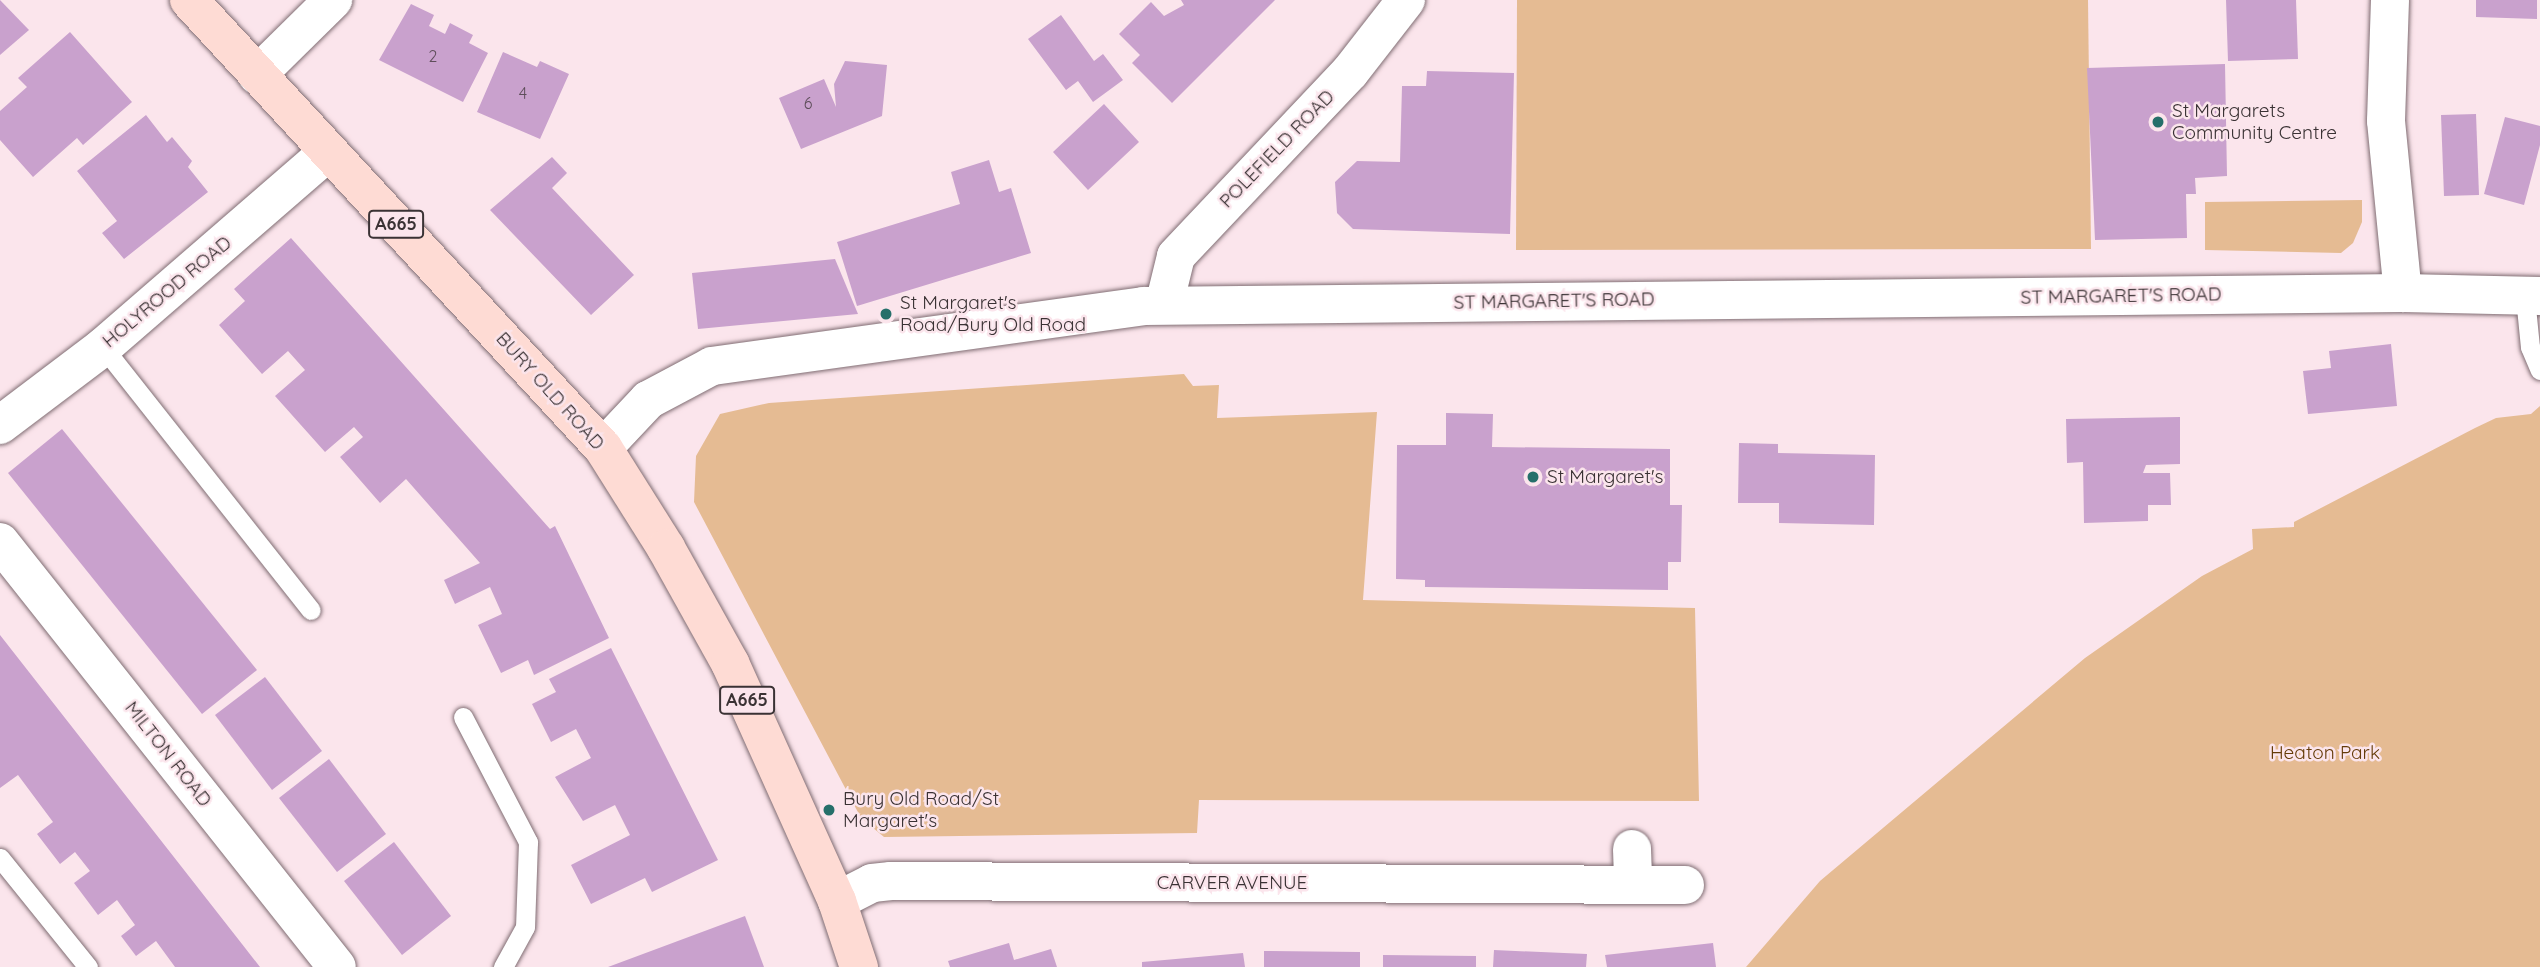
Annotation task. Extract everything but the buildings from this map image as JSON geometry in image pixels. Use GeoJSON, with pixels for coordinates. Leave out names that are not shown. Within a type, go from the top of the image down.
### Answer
{"type":"FeatureCollection","features":[{"type":"Feature","properties":{"kind":"main road","name":"BURY OLD ROAD"},"geometry":{"type":"LineString","coordinates":[[189,0],[603,448],[666,548],[730,663],[837,901],[859,967]]}},
{"type":"Feature","properties":{"kind":"street"},"geometry":{"type":"LineString","coordinates":[[257,75],[333,0]]}},
{"type":"Feature","properties":{"kind":"street","name":"POLEFIELD ROAD"},"geometry":{"type":"LineString","coordinates":[[1164,304],[1176,256],[1350,72],[1406,0]]}},
{"type":"Feature","properties":{"kind":"street"},"geometry":{"type":"LineString","coordinates":[[2390,0],[2386,121],[2403,293]]}},
{"type":"Feature","properties":{"kind":"street","name":"HOLYROOD ROAD"},"geometry":{"type":"LineString","coordinates":[[0,425],[103,346],[328,152]]}},
{"type":"Feature","properties":{"kind":"street","name":"ST MARGARET'S ROAD"},"geometry":{"type":"LineString","coordinates":[[603,448],[648,400],[712,366],[1164,304],[2403,293],[2532,297]]}},
{"type":"Feature","properties":{"kind":"street","name":"MILTON ROAD"},"geometry":{"type":"LineString","coordinates":[[0,542],[337,967]]}},
{"type":"Feature","properties":{"kind":"street","name":"CARVER AVENUE"},"geometry":{"type":"LineString","coordinates":[[837,901],[872,883],[891,881],[1632,867],[1685,885]]}},
{"type":"Feature","properties":{"kind":"lane"},"geometry":{"type":"LineString","coordinates":[[2532,297],[2530,347],[2540,370]]}},
{"type":"Feature","properties":{"kind":"lane"},"geometry":{"type":"LineString","coordinates":[[103,346],[311,610]]}},
{"type":"Feature","properties":{"kind":"lane"},"geometry":{"type":"LineString","coordinates":[[463,717],[528,842],[525,927],[503,967]]}},
{"type":"Feature","properties":{"kind":"lane"},"geometry":{"type":"LineString","coordinates":[[0,858],[88,967]]}},
{"type":"Feature","properties":{"kind":"green space"},"geometry":{"type":"Polygon","coordinates":[[[1517,0],[2088,0],[2091,249],[1516,250],[1517,0]]]}},
{"type":"Feature","properties":{"kind":"green space"},"geometry":{"type":"Polygon","coordinates":[[[2362,200],[2362,222],[2353,243],[2341,253],[2205,250],[2205,202],[2362,200]]]}},
{"type":"Feature","properties":{"kind":"green space"},"geometry":{"type":"Polygon","coordinates":[[[1184,374],[1193,386],[1219,385],[1217,418],[1377,412],[1363,600],[1695,608],[1699,801],[1199,800],[1197,833],[884,837],[861,818],[694,502],[696,456],[720,414],[769,403],[1184,374]]]}},
{"type":"Feature","properties":{"kind":"green space","name":"Heaton Park"},"geometry":{"type":"Polygon","coordinates":[[[2540,406],[2540,967],[1746,967],[1820,881],[2085,658],[2202,576],[2253,549],[2252,529],[2294,527],[2294,522],[2475,428],[2496,418],[2531,414],[2540,406]]]}},
{"type":"Feature","properties":{"kind":"place","name":"St Margarets Community Centre"},"geometry":{"type":"Point","coordinates":[2158,122]}},
{"type":"Feature","properties":{"kind":"place","name":"St Margaret's Road/Bury Old Road"},"geometry":{"type":"Point","coordinates":[886,314]}},
{"type":"Feature","properties":{"kind":"place","name":"St Margaret's"},"geometry":{"type":"Point","coordinates":[1533,477]}},
{"type":"Feature","properties":{"kind":"place","name":"Bury Old Road/St Margaret's"},"geometry":{"type":"Point","coordinates":[829,810]}}]}
